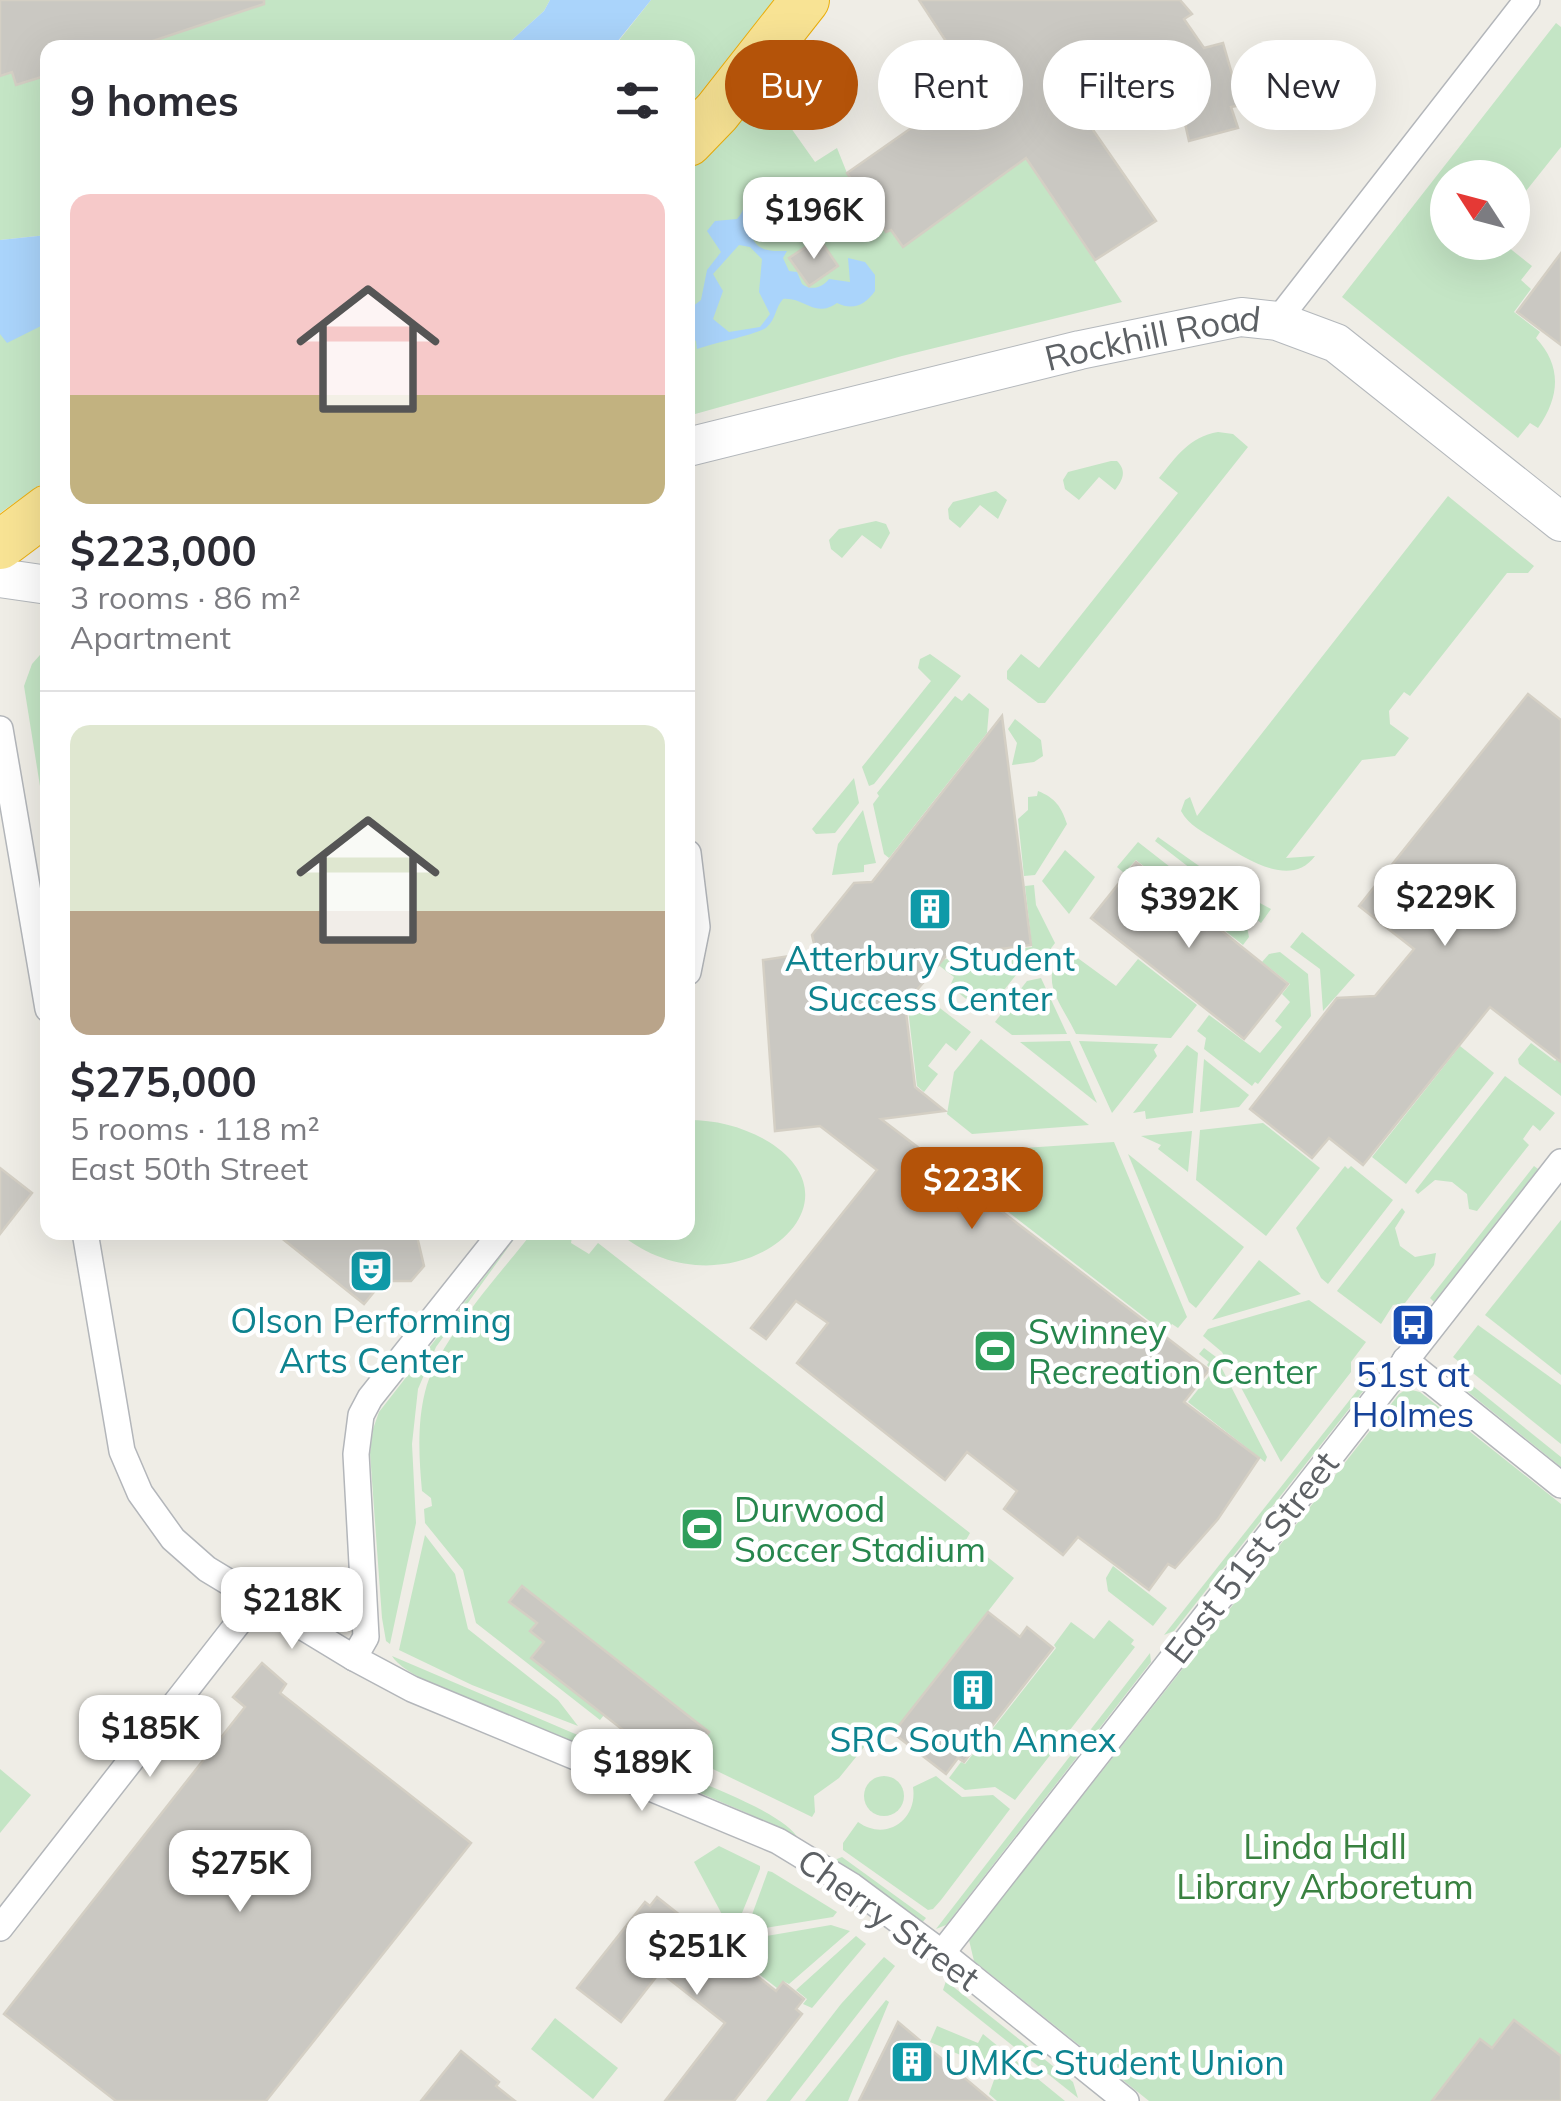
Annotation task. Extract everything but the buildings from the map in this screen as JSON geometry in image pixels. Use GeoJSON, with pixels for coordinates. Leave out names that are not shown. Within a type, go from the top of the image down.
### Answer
{"type":"FeatureCollection","features":[{"type":"Feature","properties":{"kind":"highway"},"geometry":{"type":"LineString","coordinates":[[695,134],[805,0]]}},
{"type":"Feature","properties":{"kind":"highway"},"geometry":{"type":"LineString","coordinates":[[0,545],[40,515]]}},
{"type":"Feature","properties":{"kind":"main road","name":"Rockhill Road"},"geometry":{"type":"LineString","coordinates":[[695,445],[1080,350],[1241,317],[1277,321],[1336,343],[1561,522]]}},
{"type":"Feature","properties":{"kind":"main road"},"geometry":{"type":"LineString","coordinates":[[0,578],[40,584]]}},
{"type":"Feature","properties":{"kind":"street"},"geometry":{"type":"LineString","coordinates":[[1277,321],[1528,0]]}},
{"type":"Feature","properties":{"kind":"street"},"geometry":{"type":"LineString","coordinates":[[0,729],[40,962]]}},
{"type":"Feature","properties":{"kind":"street"},"geometry":{"type":"LineString","coordinates":[[695,910],[695,937]]}},
{"type":"Feature","properties":{"kind":"street","name":"East 51st Street"},"geometry":{"type":"LineString","coordinates":[[942,1952],[1561,1162]]}},
{"type":"Feature","properties":{"kind":"street","name":"Cherry Street"},"geometry":{"type":"LineString","coordinates":[[86,1240],[122,1451],[140,1493],[173,1539],[207,1568],[354,1658],[426,1695],[778,1841],[852,1886],[942,1952],[1126,2101]]}},
{"type":"Feature","properties":{"kind":"street"},"geometry":{"type":"LineString","coordinates":[[354,1658],[366,1637],[356,1454],[361,1414],[496,1240]]}},
{"type":"Feature","properties":{"kind":"street"},"geometry":{"type":"LineString","coordinates":[[1405,1360],[1561,1485]]}},
{"type":"Feature","properties":{"kind":"street"},"geometry":{"type":"LineString","coordinates":[[0,1928],[258,1599]]}},
{"type":"Feature","properties":{"kind":"green space"},"geometry":{"type":"Polygon","coordinates":[[[0,0],[550,0],[544,11],[512,40],[40,40],[40,236],[0,240],[0,0]]]}},
{"type":"Feature","properties":{"kind":"green space"},"geometry":{"type":"Polygon","coordinates":[[[651,0],[774,0],[742,40],[725,40],[725,62],[695,99],[695,40],[619,40],[651,0]]]}},
{"type":"Feature","properties":{"kind":"green space"},"geometry":{"type":"Polygon","coordinates":[[[1556,23],[1561,27],[1561,147],[1530,186],[1530,160],[1449,160],[1556,23]]]}},
{"type":"Feature","properties":{"kind":"green space"},"geometry":{"type":"Polygon","coordinates":[[[725,130],[792,130],[815,162],[837,148],[847,173],[886,231],[891,230],[903,247],[1026,158],[1122,302],[902,356],[695,414],[695,166],[725,130]]]}},
{"type":"Feature","properties":{"kind":"green space"},"geometry":{"type":"Polygon","coordinates":[[[1430,184],[1430,260],[1524,260],[1532,266],[1521,280],[1531,289],[1514,312],[1540,332],[1536,338],[1554,370],[1554,392],[1546,416],[1538,428],[1530,423],[1518,438],[1342,297],[1430,184]]]}},
{"type":"Feature","properties":{"kind":"green space"},"geometry":{"type":"Polygon","coordinates":[[[40,325],[40,485],[0,513],[0,334],[40,325]]]}},
{"type":"Feature","properties":{"kind":"green space"},"geometry":{"type":"Polygon","coordinates":[[[1218,432],[1233,434],[1248,447],[1045,703],[1038,703],[1007,679],[1007,671],[1021,654],[1039,668],[1178,493],[1159,478],[1191,443],[1218,432]]]}},
{"type":"Feature","properties":{"kind":"green space"},"geometry":{"type":"Polygon","coordinates":[[[1117,461],[1123,472],[1115,490],[1099,477],[1079,500],[1065,489],[1063,480],[1068,472],[1117,461]]]}},
{"type":"Feature","properties":{"kind":"green space"},"geometry":{"type":"Polygon","coordinates":[[[996,491],[1007,500],[998,519],[980,505],[960,528],[949,519],[948,509],[953,502],[996,491]]]}},
{"type":"Feature","properties":{"kind":"green space"},"geometry":{"type":"Polygon","coordinates":[[[1448,496],[1534,566],[1528,573],[1507,573],[1410,696],[1404,692],[1389,711],[1390,724],[1409,738],[1395,756],[1362,760],[1286,858],[1315,856],[1305,866],[1293,870],[1267,867],[1192,825],[1181,811],[1185,800],[1190,797],[1197,816],[1448,496]]]}},
{"type":"Feature","properties":{"kind":"green space"},"geometry":{"type":"Polygon","coordinates":[[[876,521],[886,524],[890,533],[881,549],[862,535],[842,558],[831,549],[829,540],[839,529],[876,521]]]}},
{"type":"Feature","properties":{"kind":"green space"},"geometry":{"type":"Polygon","coordinates":[[[930,654],[961,676],[869,786],[862,767],[931,681],[918,668],[920,659],[930,654]]]}},
{"type":"Feature","properties":{"kind":"green space"},"geometry":{"type":"Polygon","coordinates":[[[40,655],[40,786],[24,686],[40,655]]]}},
{"type":"Feature","properties":{"kind":"green space"},"geometry":{"type":"Polygon","coordinates":[[[969,693],[989,709],[987,733],[889,858],[884,854],[873,804],[877,793],[955,696],[962,701],[969,693]]]}},
{"type":"Feature","properties":{"kind":"green space"},"geometry":{"type":"Polygon","coordinates":[[[1015,719],[1041,740],[1043,756],[1034,762],[1012,765],[1017,743],[1008,729],[1015,719]]]}},
{"type":"Feature","properties":{"kind":"green space"},"geometry":{"type":"Polygon","coordinates":[[[854,778],[859,803],[835,833],[816,834],[812,829],[854,778]]]}},
{"type":"Feature","properties":{"kind":"green space"},"geometry":{"type":"Polygon","coordinates":[[[1038,791],[1057,803],[1067,824],[1035,875],[1024,876],[1018,819],[1028,810],[1028,797],[1037,796],[1038,791]]]}},
{"type":"Feature","properties":{"kind":"green space"},"geometry":{"type":"Polygon","coordinates":[[[863,810],[876,863],[864,865],[864,872],[832,875],[838,844],[863,810]]]}},
{"type":"Feature","properties":{"kind":"green space"},"geometry":{"type":"Polygon","coordinates":[[[1158,837],[1226,885],[1271,909],[1261,923],[1155,841],[1158,837]]]}},
{"type":"Feature","properties":{"kind":"green space"},"geometry":{"type":"Polygon","coordinates":[[[1138,842],[1247,927],[1249,937],[1243,945],[1136,860],[1124,873],[1117,867],[1138,842]]]}},
{"type":"Feature","properties":{"kind":"green space"},"geometry":{"type":"Polygon","coordinates":[[[1065,850],[1095,877],[1069,914],[1042,881],[1065,850]]]}},
{"type":"Feature","properties":{"kind":"green space"},"geometry":{"type":"Polygon","coordinates":[[[1034,885],[1036,905],[1055,943],[1043,959],[1028,960],[985,1014],[950,986],[954,977],[937,964],[940,960],[1032,947],[1025,886],[1034,885]]]}},
{"type":"Feature","properties":{"kind":"green space"},"geometry":{"type":"Polygon","coordinates":[[[1302,932],[1355,975],[1323,1011],[1320,969],[1290,947],[1302,932]]]}},
{"type":"Feature","properties":{"kind":"green space"},"geometry":{"type":"Polygon","coordinates":[[[1064,948],[1116,986],[1138,959],[1197,1005],[1171,1038],[1076,1034],[1052,981],[1056,960],[1064,948]]]}},
{"type":"Feature","properties":{"kind":"green space"},"geometry":{"type":"Polygon","coordinates":[[[1280,952],[1308,974],[1311,1016],[1258,1084],[1252,1086],[1204,1049],[1206,1038],[1197,1031],[1209,1015],[1260,1053],[1282,1027],[1275,1021],[1290,1002],[1282,994],[1290,984],[1262,962],[1269,954],[1280,952]]]}},
{"type":"Feature","properties":{"kind":"green space"},"geometry":{"type":"Polygon","coordinates":[[[1041,978],[1067,1034],[1012,1035],[995,1022],[1027,981],[1041,978]]]}},
{"type":"Feature","properties":{"kind":"green space"},"geometry":{"type":"Polygon","coordinates":[[[919,992],[971,1032],[956,1051],[946,1043],[928,1066],[938,1074],[924,1092],[917,1086],[907,1000],[919,992]]]}},
{"type":"Feature","properties":{"kind":"green space"},"geometry":{"type":"Polygon","coordinates":[[[981,1039],[1089,1125],[972,1134],[947,1114],[954,1072],[981,1039]]]}},
{"type":"Feature","properties":{"kind":"green space"},"geometry":{"type":"Polygon","coordinates":[[[1070,1041],[1097,1103],[1020,1042],[1070,1041]]]}},
{"type":"Feature","properties":{"kind":"green space"},"geometry":{"type":"Polygon","coordinates":[[[1079,1041],[1158,1044],[1154,1050],[1157,1056],[1112,1113],[1079,1041]]]}},
{"type":"Feature","properties":{"kind":"green space"},"geometry":{"type":"Polygon","coordinates":[[[1531,1043],[1555,1061],[1561,1055],[1561,1096],[1519,1064],[1518,1059],[1531,1043]]]}},
{"type":"Feature","properties":{"kind":"green space"},"geometry":{"type":"Polygon","coordinates":[[[1187,1045],[1198,1053],[1193,1113],[1146,1119],[1145,1111],[1133,1113],[1187,1045]]]}},
{"type":"Feature","properties":{"kind":"green space"},"geometry":{"type":"Polygon","coordinates":[[[1460,1046],[1494,1073],[1406,1184],[1372,1157],[1460,1046]]]}},
{"type":"Feature","properties":{"kind":"green space"},"geometry":{"type":"Polygon","coordinates":[[[1204,1059],[1249,1095],[1239,1107],[1200,1112],[1204,1059]]]}},
{"type":"Feature","properties":{"kind":"green space"},"geometry":{"type":"Polygon","coordinates":[[[1505,1076],[1555,1113],[1540,1131],[1533,1125],[1523,1139],[1529,1145],[1477,1211],[1469,1209],[1467,1194],[1452,1182],[1435,1180],[1418,1194],[1415,1191],[1505,1076]]]}},
{"type":"Feature","properties":{"kind":"green space"},"geometry":{"type":"Polygon","coordinates":[[[695,1121],[750,1132],[769,1142],[797,1169],[805,1197],[796,1223],[774,1246],[741,1261],[702,1265],[660,1257],[631,1240],[695,1240],[695,1121]]]}},
{"type":"Feature","properties":{"kind":"green space"},"geometry":{"type":"Polygon","coordinates":[[[1263,1123],[1320,1168],[1266,1236],[1196,1180],[1200,1130],[1263,1123]]]}},
{"type":"Feature","properties":{"kind":"green space"},"geometry":{"type":"Polygon","coordinates":[[[1192,1131],[1188,1172],[1158,1149],[1161,1145],[1141,1136],[1192,1131]]]}},
{"type":"Feature","properties":{"kind":"green space"},"geometry":{"type":"Polygon","coordinates":[[[1114,1142],[1187,1317],[1178,1328],[1172,1324],[1165,1333],[933,1154],[1114,1142]]]}},
{"type":"Feature","properties":{"kind":"green space"},"geometry":{"type":"Polygon","coordinates":[[[1128,1154],[1244,1247],[1196,1308],[1189,1302],[1128,1154]]]}},
{"type":"Feature","properties":{"kind":"green space"},"geometry":{"type":"Polygon","coordinates":[[[1345,1166],[1351,1166],[1393,1200],[1328,1284],[1321,1278],[1296,1228],[1345,1166]]]}},
{"type":"Feature","properties":{"kind":"green space"},"geometry":{"type":"Polygon","coordinates":[[[1534,1166],[1538,1169],[1434,1302],[1430,1298],[1534,1166]]]}},
{"type":"Feature","properties":{"kind":"green space"},"geometry":{"type":"Polygon","coordinates":[[[1402,1208],[1405,1212],[1395,1228],[1400,1246],[1415,1257],[1436,1253],[1434,1265],[1405,1303],[1393,1305],[1381,1324],[1337,1291],[1402,1208]]]}},
{"type":"Feature","properties":{"kind":"green space"},"geometry":{"type":"Polygon","coordinates":[[[1561,1220],[1561,1375],[1485,1315],[1561,1220]]]}},
{"type":"Feature","properties":{"kind":"green space"},"geometry":{"type":"Polygon","coordinates":[[[513,1240],[436,1347],[418,1389],[412,1444],[416,1523],[390,1644],[382,1618],[370,1453],[379,1412],[513,1240]]]}},
{"type":"Feature","properties":{"kind":"green space","name":"Durwood Soccer Stadium"},"geometry":{"type":"Polygon","coordinates":[[[526,1240],[572,1240],[589,1254],[598,1243],[970,1533],[966,1540],[1014,1578],[893,1733],[882,1725],[839,1778],[814,1796],[812,1817],[623,1730],[604,1715],[600,1720],[476,1623],[463,1570],[425,1523],[424,1509],[432,1506],[431,1498],[422,1491],[420,1454],[422,1404],[432,1372],[471,1309],[526,1240]]]}},
{"type":"Feature","properties":{"kind":"green space"},"geometry":{"type":"Polygon","coordinates":[[[1259,1260],[1301,1294],[1212,1320],[1259,1260]]]}},
{"type":"Feature","properties":{"kind":"green space"},"geometry":{"type":"Polygon","coordinates":[[[1309,1300],[1366,1342],[1351,1362],[1351,1372],[1281,1462],[1222,1352],[1203,1336],[1208,1329],[1309,1300]]]}},
{"type":"Feature","properties":{"kind":"green space"},"geometry":{"type":"Polygon","coordinates":[[[1478,1325],[1561,1385],[1561,1444],[1453,1357],[1478,1325]]]}},
{"type":"Feature","properties":{"kind":"green space"},"geometry":{"type":"Polygon","coordinates":[[[1204,1348],[1216,1357],[1267,1457],[1265,1462],[1188,1402],[1213,1371],[1199,1354],[1204,1348]]]}},
{"type":"Feature","properties":{"kind":"green space"},"geometry":{"type":"Polygon","coordinates":[[[1447,1365],[1561,1457],[1561,1467],[1442,1371],[1447,1365]]]}},
{"type":"Feature","properties":{"kind":"green space"},"geometry":{"type":"Polygon","coordinates":[[[1371,1373],[1375,1376],[1174,1631],[1164,1635],[1371,1373]]]}},
{"type":"Feature","properties":{"kind":"green space","name":"Linda Hall Library Arboretum"},"geometry":{"type":"Polygon","coordinates":[[[1407,1389],[1420,1392],[1561,1504],[1561,2101],[1149,2101],[974,1961],[969,1940],[1399,1394],[1407,1389]]]}},
{"type":"Feature","properties":{"kind":"green space"},"geometry":{"type":"Polygon","coordinates":[[[425,1535],[455,1574],[468,1629],[558,1700],[578,1726],[472,1685],[399,1650],[425,1535]]]}},
{"type":"Feature","properties":{"kind":"green space"},"geometry":{"type":"Polygon","coordinates":[[[1113,1566],[1167,1608],[1153,1626],[1108,1591],[1106,1578],[1113,1566]]]}},
{"type":"Feature","properties":{"kind":"green space"},"geometry":{"type":"Polygon","coordinates":[[[1109,1620],[1134,1640],[1131,1644],[1135,1647],[1015,1800],[995,1787],[965,1790],[949,1778],[961,1762],[965,1764],[1056,1648],[1054,1645],[1071,1622],[1094,1639],[1109,1620]]]}},
{"type":"Feature","properties":{"kind":"green space"},"geometry":{"type":"Polygon","coordinates":[[[1150,1653],[1151,1662],[946,1925],[936,1929],[1150,1653]]]}},
{"type":"Feature","properties":{"kind":"green space"},"geometry":{"type":"Polygon","coordinates":[[[392,1656],[580,1736],[578,1743],[448,1692],[403,1667],[392,1656]]]}},
{"type":"Feature","properties":{"kind":"green space"},"geometry":{"type":"Polygon","coordinates":[[[641,1760],[752,1805],[774,1817],[799,1840],[639,1767],[641,1760]]]}},
{"type":"Feature","properties":{"kind":"green space"},"geometry":{"type":"Polygon","coordinates":[[[0,1769],[31,1795],[0,1833],[0,1769]]]}},
{"type":"Feature","properties":{"kind":"green space"},"geometry":{"type":"Polygon","coordinates":[[[884,1776],[898,1782],[904,1796],[898,1810],[884,1816],[870,1810],[864,1796],[870,1782],[884,1776]]]}},
{"type":"Feature","properties":{"kind":"green space"},"geometry":{"type":"Polygon","coordinates":[[[936,1776],[962,1797],[993,1795],[1010,1809],[941,1900],[928,1910],[843,1850],[843,1843],[858,1822],[879,1830],[898,1824],[910,1809],[913,1787],[936,1776]]]}},
{"type":"Feature","properties":{"kind":"green space"},"geometry":{"type":"Polygon","coordinates":[[[719,1846],[760,1866],[733,1935],[694,1862],[719,1846]]]}},
{"type":"Feature","properties":{"kind":"green space"},"geometry":{"type":"Polygon","coordinates":[[[842,1857],[926,1918],[921,1924],[832,1861],[842,1857]]]}},
{"type":"Feature","properties":{"kind":"green space"},"geometry":{"type":"Polygon","coordinates":[[[768,1871],[837,1912],[833,1917],[746,1931],[768,1871]]]}},
{"type":"Feature","properties":{"kind":"green space"},"geometry":{"type":"Polygon","coordinates":[[[831,1925],[850,1931],[789,1984],[783,1981],[777,1988],[733,1954],[749,1939],[831,1925]]]}},
{"type":"Feature","properties":{"kind":"green space"},"geometry":{"type":"Polygon","coordinates":[[[856,1936],[866,1944],[812,2008],[803,2004],[807,1999],[796,1990],[856,1936]]]}},
{"type":"Feature","properties":{"kind":"green space"},"geometry":{"type":"Polygon","coordinates":[[[884,1957],[895,1966],[790,2101],[766,2101],[841,2004],[884,1957]]]}},
{"type":"Feature","properties":{"kind":"green space"},"geometry":{"type":"Polygon","coordinates":[[[946,1981],[1073,2082],[1078,2098],[943,1990],[946,1981]]]}},
{"type":"Feature","properties":{"kind":"green space"},"geometry":{"type":"Polygon","coordinates":[[[886,2000],[889,2002],[848,2101],[805,2101],[886,2000]]]}},
{"type":"Feature","properties":{"kind":"green space"},"geometry":{"type":"Polygon","coordinates":[[[555,2018],[618,2068],[593,2099],[531,2049],[555,2018]]]}},
{"type":"Feature","properties":{"kind":"green space"},"geometry":{"type":"Polygon","coordinates":[[[937,2026],[978,2043],[983,2034],[1065,2101],[997,2101],[989,2094],[999,2066],[987,2061],[984,2065],[930,2042],[937,2026]]]}},
{"type":"Feature","properties":{"kind":"water"},"geometry":{"type":"Polygon","coordinates":[[[550,0],[651,0],[619,40],[512,40],[544,11],[550,0]]]}},
{"type":"Feature","properties":{"kind":"water"},"geometry":{"type":"Polygon","coordinates":[[[764,184],[775,195],[751,232],[753,239],[764,249],[787,251],[783,258],[789,271],[797,272],[802,284],[813,288],[829,279],[850,282],[848,258],[865,262],[875,275],[875,291],[863,303],[837,303],[822,309],[783,299],[770,324],[762,330],[697,349],[695,305],[701,300],[707,270],[721,252],[707,231],[715,221],[737,219],[752,189],[764,184]],[[739,245],[713,274],[723,291],[713,319],[729,332],[760,327],[770,314],[759,292],[762,259],[750,247],[739,245]]]}},
{"type":"Feature","properties":{"kind":"water"},"geometry":{"type":"Polygon","coordinates":[[[40,236],[40,326],[7,343],[0,334],[0,240],[40,236]]]}},
{"type":"Feature","properties":{"kind":"place","name":"Atterbury Student Success Center"},"geometry":{"type":"Point","coordinates":[930,909]}},
{"type":"Feature","properties":{"kind":"place","name":"Olson Performing Arts Center"},"geometry":{"type":"Point","coordinates":[371,1271]}},
{"type":"Feature","properties":{"kind":"place","name":"51st at Holmes"},"geometry":{"type":"Point","coordinates":[1413,1325]}},
{"type":"Feature","properties":{"kind":"place","name":"Swinney Recreation Center"},"geometry":{"type":"Point","coordinates":[995,1351]}},
{"type":"Feature","properties":{"kind":"place","name":"Durwood Soccer Stadium"},"geometry":{"type":"Point","coordinates":[702,1529]}},
{"type":"Feature","properties":{"kind":"place","name":"SRC South Annex"},"geometry":{"type":"Point","coordinates":[973,1690]}},
{"type":"Feature","properties":{"kind":"place","name":"UMKC Student Union"},"geometry":{"type":"Point","coordinates":[912,2062]}}]}
